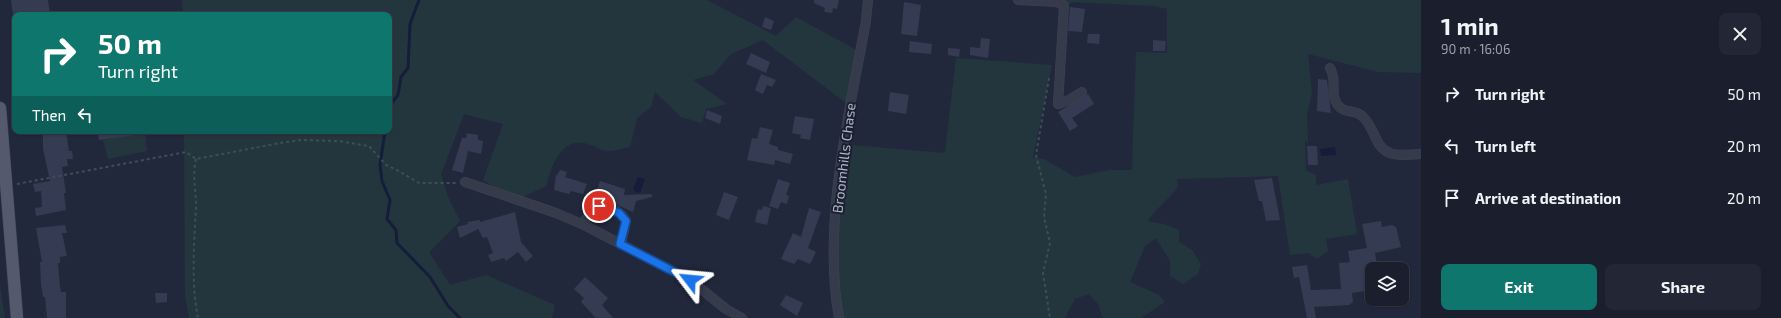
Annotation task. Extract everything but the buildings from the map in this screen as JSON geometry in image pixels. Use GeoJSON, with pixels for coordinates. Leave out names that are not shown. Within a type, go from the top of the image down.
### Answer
{"type":"FeatureCollection","features":[{"type":"Feature","properties":{"kind":"main road"},"geometry":{"type":"LineString","coordinates":[[0,108],[17,318]]}},
{"type":"Feature","properties":{"kind":"street","name":"Broomhills Chase"},"geometry":{"type":"LineString","coordinates":[[839,318],[834,250],[838,189],[842,148],[866,21],[868,0]]}},
{"type":"Feature","properties":{"kind":"street"},"geometry":{"type":"LineString","coordinates":[[1018,0],[1058,2],[1064,6],[1058,104],[1069,100],[1082,92]]}},
{"type":"Feature","properties":{"kind":"street"},"geometry":{"type":"LineString","coordinates":[[1330,68],[1334,75],[1334,99],[1340,108],[1349,113],[1361,114],[1371,124],[1379,146],[1390,154],[1421,154]]}},
{"type":"Feature","properties":{"kind":"street"},"geometry":{"type":"LineString","coordinates":[[465,182],[556,213],[582,224],[690,280],[726,309],[742,318]]}},
{"type":"Feature","properties":{"kind":"street"},"geometry":{"type":"LineString","coordinates":[[582,224],[595,208],[602,206],[612,209],[624,216],[626,221],[620,244]]}},
{"type":"Feature","properties":{"kind":"path"},"geometry":{"type":"LineString","coordinates":[[1050,74],[1036,155],[1046,194],[1044,217],[1050,243],[1043,273],[1050,318]]}},
{"type":"Feature","properties":{"kind":"path"},"geometry":{"type":"LineString","coordinates":[[6,186],[186,152],[196,159],[241,149],[301,140],[338,141],[369,146],[376,152],[386,165],[419,183],[450,185],[465,182]]}},
{"type":"Feature","properties":{"kind":"path"},"geometry":{"type":"LineString","coordinates":[[196,159],[193,181],[196,206],[194,266],[195,305],[198,318]]}},
{"type":"Feature","properties":{"kind":"shaded area"},"geometry":{"type":"Polygon","coordinates":[[[182,0],[707,0],[776,36],[796,17],[860,52],[850,106],[763,40],[731,54],[714,74],[693,80],[727,104],[706,109],[702,123],[681,117],[655,92],[651,107],[637,118],[630,147],[608,151],[581,142],[573,143],[560,153],[551,169],[546,186],[516,200],[483,180],[503,124],[464,114],[441,174],[448,197],[460,221],[429,252],[450,285],[486,275],[555,305],[552,318],[189,318],[185,295],[184,134],[392,134],[392,12],[183,12],[182,0]]]}},
{"type":"Feature","properties":{"kind":"shaded area"},"geometry":{"type":"Polygon","coordinates":[[[1018,0],[1421,0],[1421,73],[1378,72],[1308,54],[1312,93],[1307,115],[1308,143],[1305,140],[1306,171],[1316,175],[1316,185],[1348,179],[1357,234],[1326,239],[1328,251],[1317,259],[1309,253],[1290,255],[1278,176],[1177,179],[1178,187],[1148,221],[1164,224],[1179,230],[1179,242],[1192,250],[1201,264],[1198,274],[1183,284],[1170,276],[1170,261],[1156,238],[1145,246],[1130,282],[1159,295],[1165,302],[1141,318],[1103,318],[1098,304],[1089,294],[1075,299],[1065,318],[839,318],[834,250],[840,144],[945,153],[956,58],[1052,65],[1033,157],[1044,159],[1075,177],[1110,170],[1132,170],[1136,52],[1167,53],[1167,9],[1155,6],[1073,2],[1064,6],[1018,0]]]}},
{"type":"Feature","properties":{"kind":"shaded area"},"geometry":{"type":"Polygon","coordinates":[[[134,134],[145,134],[147,151],[108,159],[103,140],[134,134]]]}},
{"type":"Feature","properties":{"kind":"shaded area"},"geometry":{"type":"Polygon","coordinates":[[[0,286],[5,318],[0,318],[0,286]]]}},
{"type":"Feature","properties":{"kind":"water"},"geometry":{"type":"Polygon","coordinates":[[[1335,147],[1336,155],[1321,156],[1320,149],[1335,147]]]}},
{"type":"Feature","properties":{"kind":"water"},"geometry":{"type":"Polygon","coordinates":[[[638,177],[645,179],[640,193],[634,191],[633,189],[638,177]]]}},
{"type":"Feature","properties":{"kind":"waterway"},"geometry":{"type":"LineString","coordinates":[[392,102],[398,95],[401,77],[408,68],[410,24],[419,0]]}},
{"type":"Feature","properties":{"kind":"waterway"},"geometry":{"type":"LineString","coordinates":[[385,134],[380,165],[382,181],[390,200],[387,219],[396,230],[397,243],[430,277],[448,306],[460,318]]}},
{"type":"Feature","properties":{"kind":"route"},"geometry":{"type":"LineString","coordinates":[[599,206],[612,209],[624,216],[627,225],[620,244],[690,280]]}}]}
